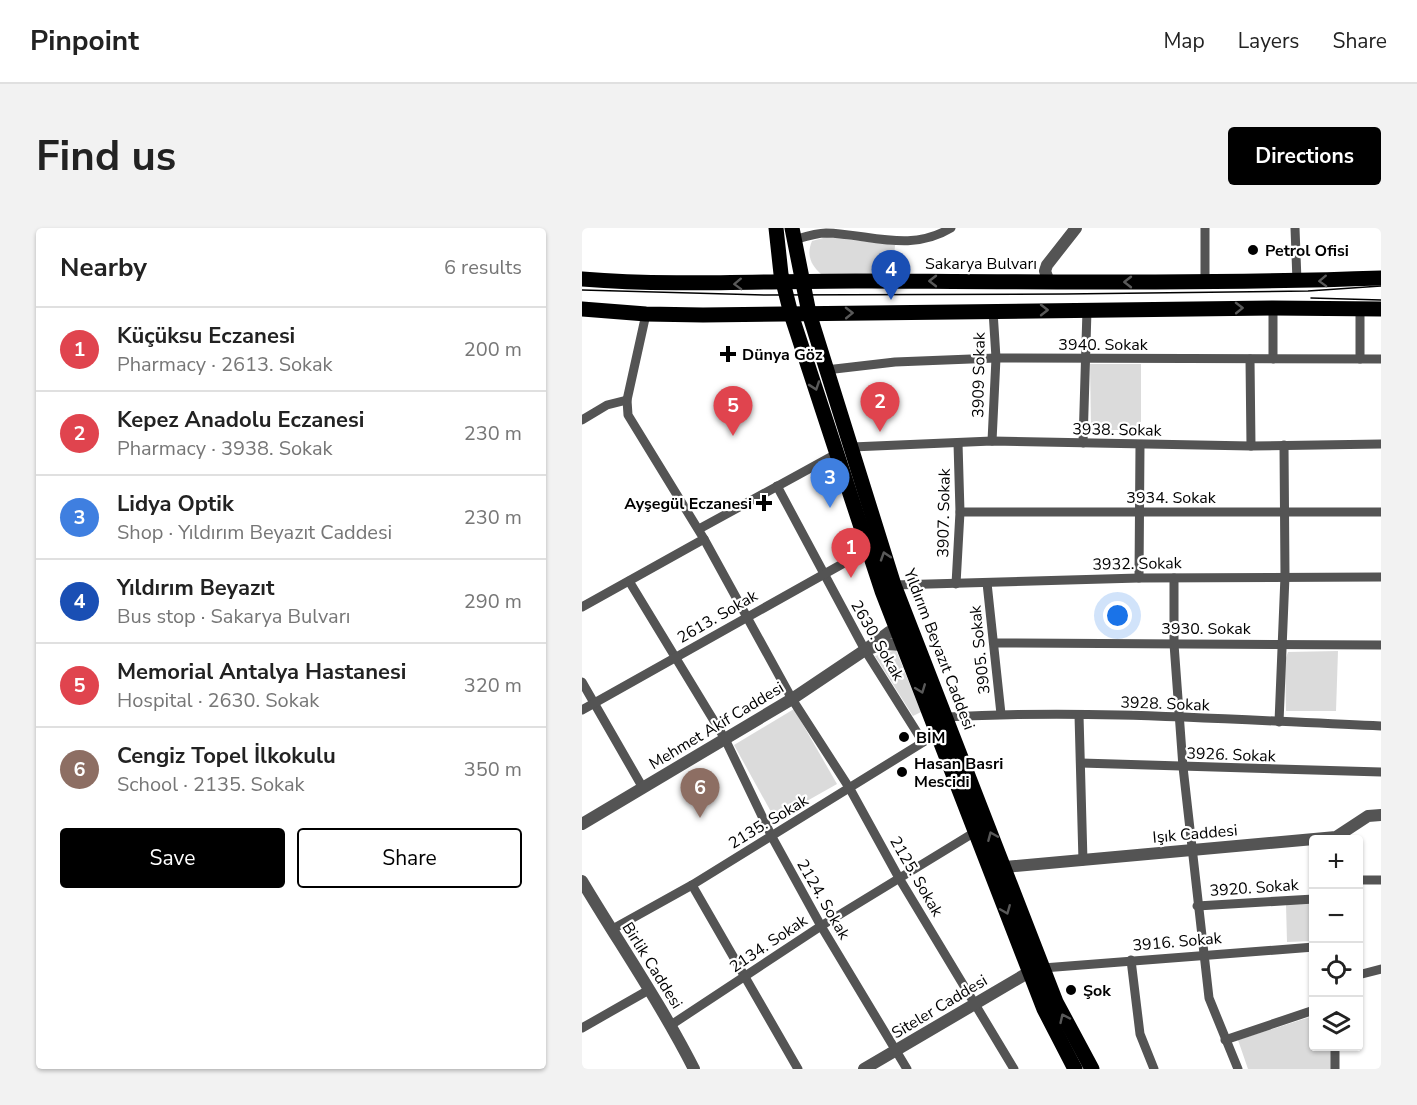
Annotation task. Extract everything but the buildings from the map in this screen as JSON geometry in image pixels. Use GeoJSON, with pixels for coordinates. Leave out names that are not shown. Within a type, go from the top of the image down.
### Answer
{"type":"FeatureCollection","features":[{"type":"Feature","properties":{"kind":"main road","name":"Yıldırım Beyazıt Caddesi"},"geometry":{"type":"LineString","coordinates":[[776,228],[783,281],[791,314],[845,450],[894,585],[906,637],[948,717],[1005,867],[1037,969],[1044,1009],[1075,1069]]}},
{"type":"Feature","properties":{"kind":"main road","name":"Yıldırım Beyazıt Caddesi"},"geometry":{"type":"LineString","coordinates":[[793,234],[801,280],[826,370],[869,549],[906,637],[938,733],[975,832],[1037,969],[1092,1069]]}},
{"type":"Feature","properties":{"kind":"main road","name":"Sakarya Bulvarı"},"geometry":{"type":"LineString","coordinates":[[582,279],[670,284],[801,280],[1205,282],[1381,279]]}},
{"type":"Feature","properties":{"kind":"main road"},"geometry":{"type":"LineString","coordinates":[[582,309],[646,314],[791,314],[1274,308],[1381,309]]}},
{"type":"Feature","properties":{"kind":"street"},"geometry":{"type":"LineString","coordinates":[[793,234],[846,232],[896,241],[933,238],[951,228]]}},
{"type":"Feature","properties":{"kind":"street"},"geometry":{"type":"LineString","coordinates":[[1049,282],[1047,265],[1076,228]]}},
{"type":"Feature","properties":{"kind":"street"},"geometry":{"type":"LineString","coordinates":[[1205,228],[1205,282]]}},
{"type":"Feature","properties":{"kind":"street"},"geometry":{"type":"LineString","coordinates":[[1295,228],[1297,281]]}},
{"type":"Feature","properties":{"kind":"street"},"geometry":{"type":"LineString","coordinates":[[1273,359],[1274,308]]}},
{"type":"Feature","properties":{"kind":"street"},"geometry":{"type":"LineString","coordinates":[[1360,309],[1360,359]]}},
{"type":"Feature","properties":{"kind":"street"},"geometry":{"type":"LineString","coordinates":[[1083,443],[1087,310]]}},
{"type":"Feature","properties":{"kind":"street","name":"3909 Sokak"},"geometry":{"type":"LineString","coordinates":[[992,441],[996,358],[993,311]]}},
{"type":"Feature","properties":{"kind":"street"},"geometry":{"type":"LineString","coordinates":[[582,420],[607,405],[627,400],[646,314]]}},
{"type":"Feature","properties":{"kind":"street","name":"3940. Sokak"},"geometry":{"type":"LineString","coordinates":[[826,370],[895,362],[996,358],[1381,359]]}},
{"type":"Feature","properties":{"kind":"street"},"geometry":{"type":"LineString","coordinates":[[1250,359],[1251,446]]}},
{"type":"Feature","properties":{"kind":"street","name":"2125. Sokak"},"geometry":{"type":"LineString","coordinates":[[627,400],[628,415],[699,529],[792,699],[850,789],[899,878],[1014,1069]]}},
{"type":"Feature","properties":{"kind":"street","name":"3938. Sokak"},"geometry":{"type":"LineString","coordinates":[[845,450],[992,441],[1251,446],[1381,444]]}},
{"type":"Feature","properties":{"kind":"street","name":"3907. Sokak"},"geometry":{"type":"LineString","coordinates":[[956,584],[960,512],[958,443]]}},
{"type":"Feature","properties":{"kind":"street"},"geometry":{"type":"LineString","coordinates":[[1138,578],[1140,445]]}},
{"type":"Feature","properties":{"kind":"street"},"geometry":{"type":"LineString","coordinates":[[1279,722],[1285,576],[1284,445]]}},
{"type":"Feature","properties":{"kind":"street"},"geometry":{"type":"LineString","coordinates":[[699,529],[845,450]]}},
{"type":"Feature","properties":{"kind":"street","name":"2630. Sokak"},"geometry":{"type":"LineString","coordinates":[[777,486],[865,650],[923,742]]}},
{"type":"Feature","properties":{"kind":"street","name":"3934. Sokak"},"geometry":{"type":"LineString","coordinates":[[960,512],[1381,512]]}},
{"type":"Feature","properties":{"kind":"street"},"geometry":{"type":"LineString","coordinates":[[582,607],[704,539]]}},
{"type":"Feature","properties":{"kind":"street","name":"2613. Sokak"},"geometry":{"type":"LineString","coordinates":[[582,710],[745,616],[869,549]]}},
{"type":"Feature","properties":{"kind":"street","name":"3932. Sokak"},"geometry":{"type":"LineString","coordinates":[[894,585],[1138,578],[1381,577]]}},
{"type":"Feature","properties":{"kind":"street"},"geometry":{"type":"LineString","coordinates":[[1174,578],[1174,644],[1179,718],[1197,906],[1209,998],[1238,1069]]}},
{"type":"Feature","properties":{"kind":"street","name":"2124. Sokak"},"geometry":{"type":"LineString","coordinates":[[629,581],[725,739],[772,837],[821,926],[907,1069]]}},
{"type":"Feature","properties":{"kind":"street","name":"3905. Sokak"},"geometry":{"type":"LineString","coordinates":[[987,583],[1001,714]]}},
{"type":"Feature","properties":{"kind":"street","name":"Mehmet Akif Caddesi"},"geometry":{"type":"LineString","coordinates":[[582,824],[792,699],[889,632],[906,637]]}},
{"type":"Feature","properties":{"kind":"street","name":"3930. Sokak"},"geometry":{"type":"LineString","coordinates":[[994,643],[1381,645]]}},
{"type":"Feature","properties":{"kind":"street"},"geometry":{"type":"LineString","coordinates":[[582,682],[643,788]]}},
{"type":"Feature","properties":{"kind":"street","name":"3928. Sokak"},"geometry":{"type":"LineString","coordinates":[[948,717],[1001,714],[1079,715],[1381,726]]}},
{"type":"Feature","properties":{"kind":"street"},"geometry":{"type":"LineString","coordinates":[[1079,715],[1083,861]]}},
{"type":"Feature","properties":{"kind":"street","name":"2135. Sokak"},"geometry":{"type":"LineString","coordinates":[[611,930],[772,837],[938,733]]}},
{"type":"Feature","properties":{"kind":"street","name":"3926. Sokak"},"geometry":{"type":"LineString","coordinates":[[1081,763],[1381,772]]}},
{"type":"Feature","properties":{"kind":"street","name":"Işık Caddesi"},"geometry":{"type":"LineString","coordinates":[[1340,835],[1368,816],[1381,815]]}},
{"type":"Feature","properties":{"kind":"street","name":"2134. Sokak"},"geometry":{"type":"LineString","coordinates":[[671,1025],[821,926],[975,832]]}},
{"type":"Feature","properties":{"kind":"street","name":"Işık Caddesi"},"geometry":{"type":"LineString","coordinates":[[1005,867],[1309,840]]}},
{"type":"Feature","properties":{"kind":"street"},"geometry":{"type":"LineString","coordinates":[[1363,880],[1381,880]]}},
{"type":"Feature","properties":{"kind":"street","name":"Birlik Caddesi"},"geometry":{"type":"LineString","coordinates":[[582,881],[671,1025],[694,1069]]}},
{"type":"Feature","properties":{"kind":"street"},"geometry":{"type":"LineString","coordinates":[[692,885],[798,1069]]}},
{"type":"Feature","properties":{"kind":"street","name":"3920. Sokak"},"geometry":{"type":"LineString","coordinates":[[1197,906],[1309,899]]}},
{"type":"Feature","properties":{"kind":"street","name":"3916. Sokak"},"geometry":{"type":"LineString","coordinates":[[1037,969],[1204,953],[1309,947]]}},
{"type":"Feature","properties":{"kind":"street"},"geometry":{"type":"LineString","coordinates":[[1131,960],[1140,1034],[1154,1069]]}},
{"type":"Feature","properties":{"kind":"street","name":"Siteler Caddesi"},"geometry":{"type":"LineString","coordinates":[[864,1069],[1037,969]]}},
{"type":"Feature","properties":{"kind":"street"},"geometry":{"type":"LineString","coordinates":[[1363,974],[1381,969]]}},
{"type":"Feature","properties":{"kind":"street"},"geometry":{"type":"LineString","coordinates":[[582,1028],[648,991]]}},
{"type":"Feature","properties":{"kind":"street"},"geometry":{"type":"LineString","coordinates":[[1225,1040],[1309,1012]]}},
{"type":"Feature","properties":{"kind":"street"},"geometry":{"type":"LineString","coordinates":[[1335,1051],[1335,1069]]}},
{"type":"Feature","properties":{"kind":"shaded area"},"geometry":{"type":"Polygon","coordinates":[[[827,237],[895,245],[893,273],[821,274],[812,263],[809,251],[812,241],[827,237]]]}},
{"type":"Feature","properties":{"kind":"shaded area"},"geometry":{"type":"Polygon","coordinates":[[[1090,364],[1141,364],[1141,430],[1091,430],[1090,364]]]}},
{"type":"Feature","properties":{"kind":"shaded area"},"geometry":{"type":"Polygon","coordinates":[[[896,650],[921,712],[913,716],[875,656],[896,650]]]}},
{"type":"Feature","properties":{"kind":"shaded area"},"geometry":{"type":"Polygon","coordinates":[[[1338,651],[1336,711],[1286,711],[1285,661],[1288,652],[1338,651]]]}},
{"type":"Feature","properties":{"kind":"shaded area"},"geometry":{"type":"Polygon","coordinates":[[[794,709],[837,784],[775,819],[734,745],[794,709]]]}},
{"type":"Feature","properties":{"kind":"shaded area"},"geometry":{"type":"Polygon","coordinates":[[[1309,903],[1309,941],[1287,942],[1286,904],[1309,903]]]}},
{"type":"Feature","properties":{"kind":"shaded area"},"geometry":{"type":"Polygon","coordinates":[[[1309,1017],[1309,1051],[1331,1051],[1331,1069],[1248,1069],[1238,1040],[1309,1017]]]}},
{"type":"Feature","properties":{"kind":"tram line"},"geometry":{"type":"LineString","coordinates":[[582,290],[766,295],[1065,294],[1308,291],[1381,286]]}},
{"type":"Feature","properties":{"kind":"tram line"},"geometry":{"type":"LineString","coordinates":[[1311,298],[1381,300]]}},
{"type":"Feature","properties":{"kind":"place","name":"Petrol Ofisi"},"geometry":{"type":"Point","coordinates":[1253,250]}},
{"type":"Feature","properties":{"kind":"place","name":"Yıldırım Beyazıt"},"geometry":{"type":"Point","coordinates":[891,300]}},
{"type":"Feature","properties":{"kind":"place","name":"Dünya Göz"},"geometry":{"type":"Point","coordinates":[728,354]}},
{"type":"Feature","properties":{"kind":"place","name":"Kepez Anadolu Eczanesi"},"geometry":{"type":"Point","coordinates":[880,432]}},
{"type":"Feature","properties":{"kind":"place","name":"Memorial Antalya Hastanesi"},"geometry":{"type":"Point","coordinates":[733,436]}},
{"type":"Feature","properties":{"kind":"place","name":"Ayşegül Eczanesi"},"geometry":{"type":"Point","coordinates":[764,503]}},
{"type":"Feature","properties":{"kind":"place","name":"Lidya Optik"},"geometry":{"type":"Point","coordinates":[830,508]}},
{"type":"Feature","properties":{"kind":"place","name":"Küçüksu Eczanesi"},"geometry":{"type":"Point","coordinates":[851,578]}},
{"type":"Feature","properties":{"kind":"place","name":"BİM"},"geometry":{"type":"Point","coordinates":[904,737]}},
{"type":"Feature","properties":{"kind":"place","name":"Hasan Basri Mescidi"},"geometry":{"type":"Point","coordinates":[902,772]}},
{"type":"Feature","properties":{"kind":"place","name":"Cengiz Topel İlkokulu"},"geometry":{"type":"Point","coordinates":[700,818]}},
{"type":"Feature","properties":{"kind":"place","name":"Şok"},"geometry":{"type":"Point","coordinates":[1071,990]}}]}
